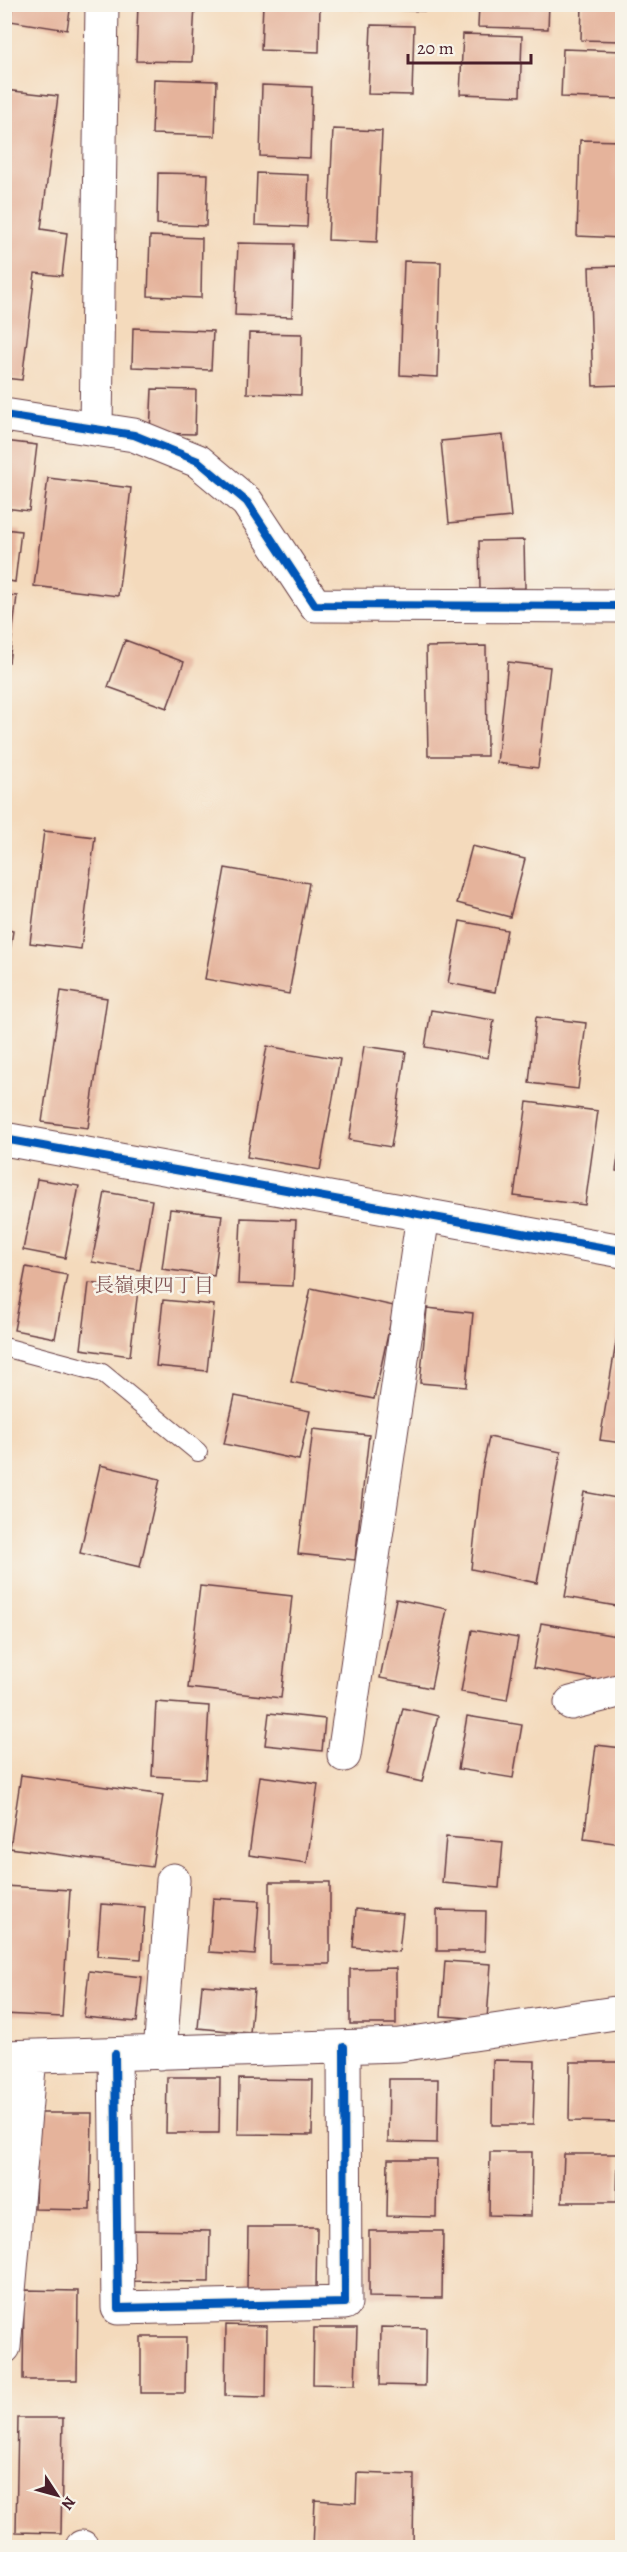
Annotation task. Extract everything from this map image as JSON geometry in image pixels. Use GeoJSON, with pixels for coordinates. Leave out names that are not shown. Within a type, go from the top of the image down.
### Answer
{"type":"FeatureCollection","features":[{"type":"Feature","properties":{"kind":"street"},"geometry":{"type":"LineString","coordinates":[[96,428],[102,4]]}},
{"type":"Feature","properties":{"kind":"street"},"geometry":{"type":"LineString","coordinates":[[4,415],[134,435],[198,461],[246,502],[315,605],[622,606]]}},
{"type":"Feature","properties":{"kind":"street"},"geometry":{"type":"LineString","coordinates":[[4,1139],[622,1251]]}},
{"type":"Feature","properties":{"kind":"street"},"geometry":{"type":"LineString","coordinates":[[344,1755],[423,1215]]}},
{"type":"Feature","properties":{"kind":"street"},"geometry":{"type":"LineString","coordinates":[[571,1703],[622,1690]]}},
{"type":"Feature","properties":{"kind":"street"},"geometry":{"type":"LineString","coordinates":[[160,2053],[173,1880]]}},
{"type":"Feature","properties":{"kind":"street"},"geometry":{"type":"LineString","coordinates":[[4,2347],[17,2057],[399,2045],[622,2012]]}},
{"type":"Feature","properties":{"kind":"street"},"geometry":{"type":"LineString","coordinates":[[115,2054],[118,2308],[345,2302],[344,2047]]}},
{"type":"Feature","properties":{"kind":"lane"},"geometry":{"type":"LineString","coordinates":[[4,1347],[102,1372],[198,1452]]}},
{"type":"Feature","properties":{"kind":"building"},"geometry":{"type":"Polygon","coordinates":[[[13,4],[71,4],[67,30],[10,21],[13,4]]]}},
{"type":"Feature","properties":{"kind":"building"},"geometry":{"type":"Polygon","coordinates":[[[138,4],[195,4],[192,62],[136,61],[138,4]]]}},
{"type":"Feature","properties":{"kind":"building"},"geometry":{"type":"Polygon","coordinates":[[[263,4],[320,4],[319,52],[261,50],[263,4]]]}},
{"type":"Feature","properties":{"kind":"building"},"geometry":{"type":"Polygon","coordinates":[[[351,4],[428,4],[428,11],[351,9],[351,4]]]}},
{"type":"Feature","properties":{"kind":"building"},"geometry":{"type":"Polygon","coordinates":[[[479,4],[549,4],[548,29],[478,27],[479,4]]]}},
{"type":"Feature","properties":{"kind":"building"},"geometry":{"type":"Polygon","coordinates":[[[582,4],[622,4],[622,41],[581,40],[582,4]]]}},
{"type":"Feature","properties":{"kind":"building"},"geometry":{"type":"Polygon","coordinates":[[[371,25],[414,26],[412,95],[368,94],[371,25]]]}},
{"type":"Feature","properties":{"kind":"building"},"geometry":{"type":"Polygon","coordinates":[[[463,34],[522,36],[520,96],[460,94],[463,34]]]}},
{"type":"Feature","properties":{"kind":"building"},"geometry":{"type":"Polygon","coordinates":[[[563,49],[622,51],[621,99],[561,97],[563,49]]]}},
{"type":"Feature","properties":{"kind":"building"},"geometry":{"type":"Polygon","coordinates":[[[154,79],[217,81],[215,136],[152,134],[154,79]]]}},
{"type":"Feature","properties":{"kind":"building"},"geometry":{"type":"Polygon","coordinates":[[[262,85],[312,87],[310,158],[260,156],[262,85]]]}},
{"type":"Feature","properties":{"kind":"building"},"geometry":{"type":"Polygon","coordinates":[[[4,90],[58,96],[41,229],[67,233],[62,276],[35,273],[22,380],[4,378],[4,90]]]}},
{"type":"Feature","properties":{"kind":"building"},"geometry":{"type":"Polygon","coordinates":[[[333,129],[382,131],[377,242],[328,240],[333,129]]]}},
{"type":"Feature","properties":{"kind":"building"},"geometry":{"type":"Polygon","coordinates":[[[580,140],[622,141],[622,238],[577,236],[580,140]]]}},
{"type":"Feature","properties":{"kind":"building"},"geometry":{"type":"Polygon","coordinates":[[[158,173],[208,174],[206,226],[157,224],[158,173]]]}},
{"type":"Feature","properties":{"kind":"building"},"geometry":{"type":"Polygon","coordinates":[[[257,173],[309,175],[307,227],[255,225],[257,173]]]}},
{"type":"Feature","properties":{"kind":"building"},"geometry":{"type":"Polygon","coordinates":[[[150,236],[202,238],[201,298],[148,296],[150,236]]]}},
{"type":"Feature","properties":{"kind":"building"},"geometry":{"type":"Polygon","coordinates":[[[238,243],[294,244],[292,317],[235,315],[238,243]]]}},
{"type":"Feature","properties":{"kind":"building"},"geometry":{"type":"Polygon","coordinates":[[[404,261],[441,262],[438,377],[400,375],[404,261]]]}},
{"type":"Feature","properties":{"kind":"building"},"geometry":{"type":"Polygon","coordinates":[[[622,266],[622,385],[593,386],[589,267],[622,266]]]}},
{"type":"Feature","properties":{"kind":"building"},"geometry":{"type":"Polygon","coordinates":[[[133,328],[213,331],[211,370],[132,367],[133,328]]]}},
{"type":"Feature","properties":{"kind":"building"},"geometry":{"type":"Polygon","coordinates":[[[249,333],[302,334],[301,395],[247,393],[249,333]]]}},
{"type":"Feature","properties":{"kind":"building"},"geometry":{"type":"Polygon","coordinates":[[[152,389],[196,390],[195,434],[150,433],[152,389]]]}},
{"type":"Feature","properties":{"kind":"building"},"geometry":{"type":"Polygon","coordinates":[[[503,435],[511,517],[449,523],[441,441],[503,435]]]}},
{"type":"Feature","properties":{"kind":"building"},"geometry":{"type":"Polygon","coordinates":[[[4,441],[37,445],[29,511],[4,508],[4,441]]]}},
{"type":"Feature","properties":{"kind":"building"},"geometry":{"type":"Polygon","coordinates":[[[48,478],[131,488],[118,596],[34,586],[48,478]]]}},
{"type":"Feature","properties":{"kind":"building"},"geometry":{"type":"Polygon","coordinates":[[[4,529],[21,531],[15,582],[4,580],[4,529]]]}},
{"type":"Feature","properties":{"kind":"building"},"geometry":{"type":"Polygon","coordinates":[[[524,540],[525,588],[480,589],[479,541],[524,540]]]}},
{"type":"Feature","properties":{"kind":"building"},"geometry":{"type":"Polygon","coordinates":[[[4,595],[17,596],[9,662],[4,661],[4,595]]]}},
{"type":"Feature","properties":{"kind":"building"},"geometry":{"type":"Polygon","coordinates":[[[125,640],[184,662],[167,708],[108,687],[125,640]]]}},
{"type":"Feature","properties":{"kind":"building"},"geometry":{"type":"Polygon","coordinates":[[[486,646],[487,756],[428,756],[426,647],[486,646]]]}},
{"type":"Feature","properties":{"kind":"building"},"geometry":{"type":"Polygon","coordinates":[[[508,662],[550,667],[538,768],[497,763],[508,662]]]}},
{"type":"Feature","properties":{"kind":"building"},"geometry":{"type":"Polygon","coordinates":[[[44,831],[95,837],[81,949],[30,943],[44,831]]]}},
{"type":"Feature","properties":{"kind":"building"},"geometry":{"type":"Polygon","coordinates":[[[472,846],[525,859],[510,917],[457,903],[472,846]]]}},
{"type":"Feature","properties":{"kind":"building"},"geometry":{"type":"Polygon","coordinates":[[[225,868],[309,883],[289,994],[205,979],[225,868]]]}},
{"type":"Feature","properties":{"kind":"building"},"geometry":{"type":"Polygon","coordinates":[[[460,921],[507,930],[495,992],[448,983],[460,921]]]}},
{"type":"Feature","properties":{"kind":"building"},"geometry":{"type":"Polygon","coordinates":[[[4,929],[13,931],[6,975],[4,975],[4,929]]]}},
{"type":"Feature","properties":{"kind":"building"},"geometry":{"type":"Polygon","coordinates":[[[61,991],[107,998],[88,1128],[42,1122],[61,991]]]}},
{"type":"Feature","properties":{"kind":"building"},"geometry":{"type":"Polygon","coordinates":[[[431,1010],[494,1020],[488,1058],[425,1047],[431,1010]]]}},
{"type":"Feature","properties":{"kind":"building"},"geometry":{"type":"Polygon","coordinates":[[[536,1017],[586,1023],[578,1089],[529,1083],[536,1017]]]}},
{"type":"Feature","properties":{"kind":"building"},"geometry":{"type":"Polygon","coordinates":[[[267,1046],[340,1059],[320,1170],[247,1157],[267,1046]]]}},
{"type":"Feature","properties":{"kind":"building"},"geometry":{"type":"Polygon","coordinates":[[[364,1046],[406,1052],[391,1147],[349,1140],[364,1046]]]}},
{"type":"Feature","properties":{"kind":"building"},"geometry":{"type":"Polygon","coordinates":[[[527,1102],[598,1111],[585,1205],[514,1196],[527,1102]]]}},
{"type":"Feature","properties":{"kind":"building"},"geometry":{"type":"Polygon","coordinates":[[[622,1138],[622,1172],[616,1171],[622,1138]]]}},
{"type":"Feature","properties":{"kind":"building"},"geometry":{"type":"Polygon","coordinates":[[[37,1179],[79,1186],[65,1258],[23,1250],[37,1179]]]}},
{"type":"Feature","properties":{"kind":"building"},"geometry":{"type":"Polygon","coordinates":[[[105,1192],[152,1200],[140,1270],[92,1262],[105,1192]]]}},
{"type":"Feature","properties":{"kind":"building"},"geometry":{"type":"Polygon","coordinates":[[[170,1209],[222,1215],[214,1276],[162,1269],[170,1209]]]}},
{"type":"Feature","properties":{"kind":"building"},"geometry":{"type":"Polygon","coordinates":[[[241,1218],[296,1220],[293,1286],[238,1284],[241,1218]]]}},
{"type":"Feature","properties":{"kind":"building"},"geometry":{"type":"Polygon","coordinates":[[[26,1267],[67,1275],[55,1338],[14,1330],[26,1267]]]}},
{"type":"Feature","properties":{"kind":"building"},"geometry":{"type":"Polygon","coordinates":[[[89,1283],[138,1290],[130,1356],[81,1349],[89,1283]]]}},
{"type":"Feature","properties":{"kind":"building"},"geometry":{"type":"Polygon","coordinates":[[[311,1288],[394,1306],[374,1399],[291,1382],[311,1288]]]}},
{"type":"Feature","properties":{"kind":"building"},"geometry":{"type":"Polygon","coordinates":[[[163,1300],[214,1305],[207,1371],[156,1366],[163,1300]]]}},
{"type":"Feature","properties":{"kind":"building"},"geometry":{"type":"Polygon","coordinates":[[[427,1308],[473,1313],[466,1387],[420,1383],[427,1308]]]}},
{"type":"Feature","properties":{"kind":"building"},"geometry":{"type":"Polygon","coordinates":[[[622,1312],[622,1443],[600,1440],[622,1312]]]}},
{"type":"Feature","properties":{"kind":"building"},"geometry":{"type":"Polygon","coordinates":[[[235,1396],[310,1411],[299,1460],[224,1444],[235,1396]]]}},
{"type":"Feature","properties":{"kind":"building"},"geometry":{"type":"Polygon","coordinates":[[[313,1429],[369,1435],[355,1560],[298,1554],[313,1429]]]}},
{"type":"Feature","properties":{"kind":"building"},"geometry":{"type":"Polygon","coordinates":[[[489,1437],[561,1452],[537,1583],[471,1569],[482,1471],[489,1437]]]}},
{"type":"Feature","properties":{"kind":"building"},"geometry":{"type":"Polygon","coordinates":[[[100,1465],[160,1479],[140,1567],[80,1553],[100,1465]]]}},
{"type":"Feature","properties":{"kind":"building"},"geometry":{"type":"Polygon","coordinates":[[[584,1492],[622,1499],[622,1607],[565,1597],[584,1492]]]}},
{"type":"Feature","properties":{"kind":"building"},"geometry":{"type":"Polygon","coordinates":[[[200,1586],[292,1596],[281,1698],[188,1688],[200,1586]]]}},
{"type":"Feature","properties":{"kind":"building"},"geometry":{"type":"Polygon","coordinates":[[[396,1599],[447,1609],[431,1688],[380,1678],[396,1599]]]}},
{"type":"Feature","properties":{"kind":"building"},"geometry":{"type":"Polygon","coordinates":[[[541,1623],[622,1637],[622,1684],[533,1668],[541,1623]]]}},
{"type":"Feature","properties":{"kind":"building"},"geometry":{"type":"Polygon","coordinates":[[[472,1630],[518,1638],[507,1700],[461,1692],[472,1630]]]}},
{"type":"Feature","properties":{"kind":"building"},"geometry":{"type":"Polygon","coordinates":[[[156,1702],[209,1706],[205,1779],[152,1776],[156,1702]]]}},
{"type":"Feature","properties":{"kind":"building"},"geometry":{"type":"Polygon","coordinates":[[[403,1708],[438,1716],[422,1782],[387,1774],[403,1708]]]}},
{"type":"Feature","properties":{"kind":"building"},"geometry":{"type":"Polygon","coordinates":[[[269,1713],[325,1719],[322,1751],[265,1745],[269,1713]]]}},
{"type":"Feature","properties":{"kind":"building"},"geometry":{"type":"Polygon","coordinates":[[[467,1716],[522,1725],[513,1778],[458,1769],[467,1716]]]}},
{"type":"Feature","properties":{"kind":"building"},"geometry":{"type":"Polygon","coordinates":[[[596,1745],[622,1748],[622,1844],[584,1839],[596,1745]]]}},
{"type":"Feature","properties":{"kind":"building"},"geometry":{"type":"Polygon","coordinates":[[[21,1775],[163,1795],[152,1867],[10,1848],[21,1775]]]}},
{"type":"Feature","properties":{"kind":"building"},"geometry":{"type":"Polygon","coordinates":[[[260,1776],[318,1784],[307,1863],[249,1855],[260,1776]]]}},
{"type":"Feature","properties":{"kind":"building"},"geometry":{"type":"Polygon","coordinates":[[[446,1837],[503,1842],[499,1888],[442,1883],[446,1837]]]}},
{"type":"Feature","properties":{"kind":"building"},"geometry":{"type":"Polygon","coordinates":[[[270,1882],[330,1882],[330,1964],[270,1964],[270,1882]]]}},
{"type":"Feature","properties":{"kind":"building"},"geometry":{"type":"Polygon","coordinates":[[[4,1886],[70,1890],[62,2017],[4,2014],[4,1886]]]}},
{"type":"Feature","properties":{"kind":"building"},"geometry":{"type":"Polygon","coordinates":[[[213,1898],[259,1901],[255,1955],[209,1952],[213,1898]]]}},
{"type":"Feature","properties":{"kind":"building"},"geometry":{"type":"Polygon","coordinates":[[[101,1904],[145,1907],[141,1959],[97,1956],[101,1904]]]}},
{"type":"Feature","properties":{"kind":"building"},"geometry":{"type":"Polygon","coordinates":[[[356,1909],[403,1914],[399,1952],[353,1947],[356,1909]]]}},
{"type":"Feature","properties":{"kind":"building"},"geometry":{"type":"Polygon","coordinates":[[[437,1910],[486,1911],[485,1951],[437,1951],[437,1910]]]}},
{"type":"Feature","properties":{"kind":"building"},"geometry":{"type":"Polygon","coordinates":[[[445,1961],[491,1964],[487,2019],[441,2016],[445,1961]]]}},
{"type":"Feature","properties":{"kind":"building"},"geometry":{"type":"Polygon","coordinates":[[[396,1968],[396,2024],[350,2024],[350,1969],[396,1968]]]}},
{"type":"Feature","properties":{"kind":"building"},"geometry":{"type":"Polygon","coordinates":[[[89,1971],[142,1977],[137,2022],[84,2017],[89,1971]]]}},
{"type":"Feature","properties":{"kind":"building"},"geometry":{"type":"Polygon","coordinates":[[[202,1985],[254,1989],[250,2033],[198,2028],[202,1985]]]}},
{"type":"Feature","properties":{"kind":"building"},"geometry":{"type":"Polygon","coordinates":[[[493,2060],[535,2061],[533,2125],[492,2125],[493,2060]]]}},
{"type":"Feature","properties":{"kind":"building"},"geometry":{"type":"Polygon","coordinates":[[[570,2062],[622,2062],[622,2122],[569,2121],[570,2062]]]}},
{"type":"Feature","properties":{"kind":"building"},"geometry":{"type":"Polygon","coordinates":[[[167,2077],[220,2077],[219,2133],[166,2133],[167,2077]]]}},
{"type":"Feature","properties":{"kind":"building"},"geometry":{"type":"Polygon","coordinates":[[[239,2079],[313,2080],[312,2135],[238,2134],[239,2079]]]}},
{"type":"Feature","properties":{"kind":"building"},"geometry":{"type":"Polygon","coordinates":[[[389,2079],[438,2079],[437,2143],[388,2142],[389,2079]]]}},
{"type":"Feature","properties":{"kind":"building"},"geometry":{"type":"Polygon","coordinates":[[[37,2113],[92,2113],[90,2210],[35,2209],[37,2113]]]}},
{"type":"Feature","properties":{"kind":"building"},"geometry":{"type":"Polygon","coordinates":[[[490,2152],[532,2152],[531,2216],[489,2215],[490,2152]]]}},
{"type":"Feature","properties":{"kind":"building"},"geometry":{"type":"Polygon","coordinates":[[[564,2154],[618,2154],[617,2202],[562,2202],[564,2154]]]}},
{"type":"Feature","properties":{"kind":"building"},"geometry":{"type":"Polygon","coordinates":[[[388,2159],[437,2159],[436,2217],[387,2216],[388,2159]]]}},
{"type":"Feature","properties":{"kind":"building"},"geometry":{"type":"Polygon","coordinates":[[[248,2227],[317,2227],[316,2289],[247,2288],[248,2227]]]}},
{"type":"Feature","properties":{"kind":"building"},"geometry":{"type":"Polygon","coordinates":[[[124,2230],[210,2231],[209,2282],[124,2281],[124,2230]]]}},
{"type":"Feature","properties":{"kind":"building"},"geometry":{"type":"Polygon","coordinates":[[[369,2231],[443,2231],[442,2298],[369,2297],[369,2231]]]}},
{"type":"Feature","properties":{"kind":"building"},"geometry":{"type":"Polygon","coordinates":[[[24,2290],[78,2291],[77,2380],[23,2380],[24,2290]]]}},
{"type":"Feature","properties":{"kind":"building"},"geometry":{"type":"Polygon","coordinates":[[[226,2325],[267,2326],[266,2397],[225,2396],[226,2325]]]}},
{"type":"Feature","properties":{"kind":"building"},"geometry":{"type":"Polygon","coordinates":[[[381,2327],[426,2328],[425,2386],[380,2385],[381,2327]]]}},
{"type":"Feature","properties":{"kind":"building"},"geometry":{"type":"Polygon","coordinates":[[[314,2328],[357,2328],[355,2385],[313,2384],[314,2328]]]}},
{"type":"Feature","properties":{"kind":"building"},"geometry":{"type":"Polygon","coordinates":[[[141,2337],[186,2337],[185,2393],[141,2393],[141,2337]]]}},
{"type":"Feature","properties":{"kind":"building"},"geometry":{"type":"Polygon","coordinates":[[[18,2418],[63,2418],[61,2533],[16,2532],[18,2418]]]}},
{"type":"Feature","properties":{"kind":"building"},"geometry":{"type":"Polygon","coordinates":[[[357,2473],[414,2475],[413,2548],[313,2548],[315,2500],[356,2503],[357,2473]]]}},
{"type":"Feature","properties":{"kind":"cycle path"},"geometry":{"type":"LineString","coordinates":[[4,415],[134,435],[198,461],[247,502],[315,605],[622,606]]}},
{"type":"Feature","properties":{"kind":"cycle path"},"geometry":{"type":"LineString","coordinates":[[4,1139],[622,1251]]}},
{"type":"Feature","properties":{"kind":"cycle path"},"geometry":{"type":"LineString","coordinates":[[115,2054],[118,2308],[345,2303],[344,2047]]}},
{"type":"Feature","properties":{"kind":"district","name":"長嶺東四丁目"},"geometry":{"type":"Point","coordinates":[154,1285]}}]}
